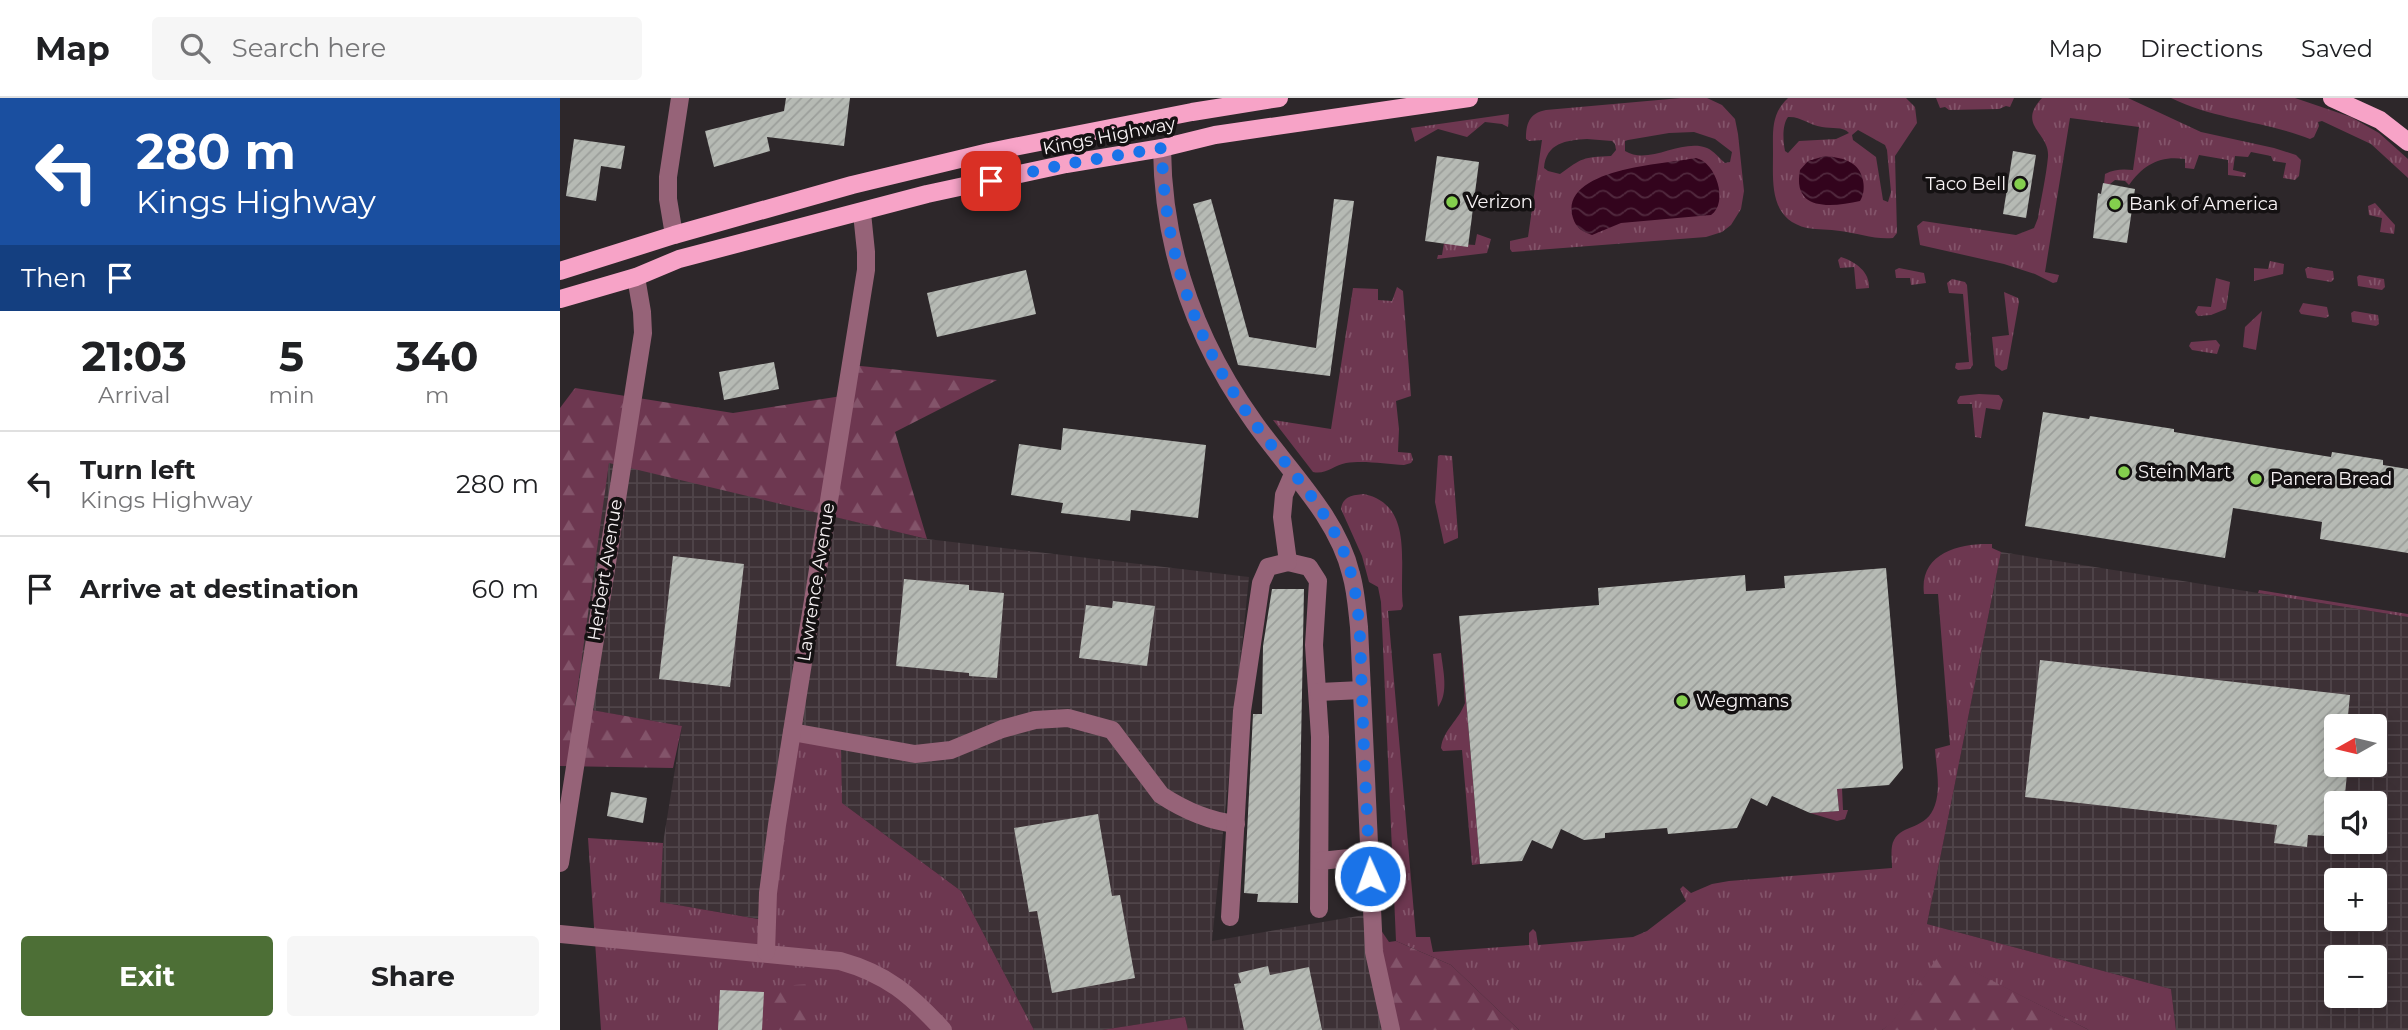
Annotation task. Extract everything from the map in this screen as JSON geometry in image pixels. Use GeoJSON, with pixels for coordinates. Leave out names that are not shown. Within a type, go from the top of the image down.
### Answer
{"type":"FeatureCollection","features":[{"type":"Feature","properties":{"kind":"main road","name":"Kings Highway"},"geometry":{"type":"LineString","coordinates":[[560,271],[674,235],[858,184],[989,152],[1192,112],[1279,98]]}},
{"type":"Feature","properties":{"kind":"main road","name":"Kings Highway"},"geometry":{"type":"LineString","coordinates":[[560,299],[636,277],[679,259],[927,194],[1227,133],[1469,98]]}},
{"type":"Feature","properties":{"kind":"main road"},"geometry":{"type":"LineString","coordinates":[[2332,98],[2380,120],[2408,142]]}},
{"type":"Feature","properties":{"kind":"street"},"geometry":{"type":"LineString","coordinates":[[674,235],[668,199],[668,177],[680,98]]}},
{"type":"Feature","properties":{"kind":"street"},"geometry":{"type":"LineString","coordinates":[[1162,148],[1164,198],[1170,235],[1178,271],[1195,319],[1230,385],[1324,515],[1348,562],[1356,600],[1374,952],[1391,1030]]}},
{"type":"Feature","properties":{"kind":"street","name":"Lawrence Avenue"},"geometry":{"type":"LineString","coordinates":[[766,952],[768,893],[866,271],[862,213]]}},
{"type":"Feature","properties":{"kind":"street","name":"Herbert Avenue"},"geometry":{"type":"LineString","coordinates":[[560,863],[642,333],[642,312],[636,277]]}},
{"type":"Feature","properties":{"kind":"street"},"geometry":{"type":"LineString","coordinates":[[1288,562],[1282,517],[1284,495],[1293,474]]}},
{"type":"Feature","properties":{"kind":"street"},"geometry":{"type":"LineString","coordinates":[[1230,917],[1242,710],[1261,583],[1268,566],[1288,562],[1309,567],[1318,581],[1314,645],[1319,692],[1319,909]]}},
{"type":"Feature","properties":{"kind":"street"},"geometry":{"type":"LineString","coordinates":[[1319,692],[1362,690]]}},
{"type":"Feature","properties":{"kind":"street"},"geometry":{"type":"LineString","coordinates":[[792,732],[915,754],[951,751],[1002,729],[1035,720],[1068,718],[1112,730],[1161,795],[1181,808],[1218,822],[1236,824]]}},
{"type":"Feature","properties":{"kind":"street"},"geometry":{"type":"LineString","coordinates":[[1320,861],[1369,856]]}},
{"type":"Feature","properties":{"kind":"street"},"geometry":{"type":"LineString","coordinates":[[560,934],[766,952],[840,961],[864,967],[907,993],[943,1030]]}},
{"type":"Feature","properties":{"kind":"shaded area"},"geometry":{"type":"Polygon","coordinates":[[[609,462],[927,539],[1249,577],[1212,941],[1370,914],[1395,1030],[1188,1030],[1185,1017],[1102,1030],[1034,1030],[961,891],[842,803],[765,920],[659,902],[663,843],[682,726],[574,707],[609,462]]]}},
{"type":"Feature","properties":{"kind":"shaded area"},"geometry":{"type":"Polygon","coordinates":[[[2001,552],[2408,617],[2408,1030],[2176,1030],[2171,989],[1927,924],[2001,552]]]}},
{"type":"Feature","properties":{"kind":"green space"},"geometry":{"type":"Polygon","coordinates":[[[1681,98],[1707,98],[1722,105],[1735,119],[1738,134],[1744,191],[1741,209],[1731,225],[1722,232],[1706,237],[1512,252],[1510,241],[1528,237],[1542,140],[1526,139],[1527,129],[1532,117],[1546,110],[1681,98]],[[1694,132],[1628,140],[1625,141],[1625,151],[1644,155],[1697,146],[1710,149],[1725,163],[1730,162],[1732,152],[1715,139],[1694,132]],[[1587,139],[1558,144],[1549,153],[1544,168],[1560,174],[1583,159],[1611,156],[1616,150],[1612,141],[1587,139]]]}},
{"type":"Feature","properties":{"kind":"green space"},"geometry":{"type":"Polygon","coordinates":[[[1788,98],[1906,98],[1915,107],[1917,123],[1895,156],[1897,233],[1893,238],[1807,228],[1786,217],[1776,198],[1773,176],[1774,123],[1782,104],[1788,98]],[[1788,117],[1783,138],[1785,151],[1788,153],[1799,141],[1836,139],[1849,133],[1844,129],[1817,126],[1788,117]],[[1858,130],[1852,135],[1853,140],[1876,157],[1883,200],[1888,202],[1891,192],[1885,145],[1858,130]]]}},
{"type":"Feature","properties":{"kind":"green space"},"geometry":{"type":"Polygon","coordinates":[[[1936,98],[2014,98],[2010,107],[1949,110],[1940,108],[1936,98]]]}},
{"type":"Feature","properties":{"kind":"green space"},"geometry":{"type":"Polygon","coordinates":[[[2042,98],[2128,98],[2201,132],[2296,155],[2301,160],[2299,176],[2295,180],[2283,178],[2286,163],[2273,161],[2271,156],[2251,152],[2248,157],[2235,156],[2233,170],[2246,173],[2245,177],[2228,175],[2228,160],[2199,155],[2194,169],[2185,168],[2185,159],[2160,160],[2146,167],[2129,185],[2125,181],[2115,180],[2104,184],[2105,174],[2133,170],[2139,127],[2070,118],[2045,272],[2059,275],[2057,282],[2053,283],[2004,264],[1920,245],[1917,226],[1923,221],[2016,235],[2034,228],[2048,157],[2047,148],[2032,116],[2042,98]]]}},
{"type":"Feature","properties":{"kind":"green space"},"geometry":{"type":"Polygon","coordinates":[[[2171,98],[2295,98],[2351,117],[2379,133],[2408,159],[2408,178],[2371,144],[2322,121],[2318,122],[2314,137],[2310,139],[2205,111],[2171,98]]]}},
{"type":"Feature","properties":{"kind":"green space"},"geometry":{"type":"Polygon","coordinates":[[[1509,114],[1508,127],[1485,122],[1467,137],[1438,129],[1415,142],[1411,128],[1509,114]]]}},
{"type":"Feature","properties":{"kind":"green space"},"geometry":{"type":"Polygon","coordinates":[[[2375,203],[2395,225],[2394,234],[2380,232],[2382,218],[2369,215],[2368,206],[2375,203]]]}},
{"type":"Feature","properties":{"kind":"green space"},"geometry":{"type":"Polygon","coordinates":[[[1477,234],[1491,239],[1487,253],[1437,259],[1438,255],[1442,255],[1444,243],[1475,245],[1477,234]]]}},
{"type":"Feature","properties":{"kind":"green space"},"geometry":{"type":"Polygon","coordinates":[[[1841,257],[1865,272],[1869,288],[1856,289],[1854,267],[1840,268],[1838,260],[1841,257]]]}},
{"type":"Feature","properties":{"kind":"green space"},"geometry":{"type":"Polygon","coordinates":[[[2270,261],[2284,264],[2283,274],[2254,281],[2254,268],[2268,269],[2270,261]]]}},
{"type":"Feature","properties":{"kind":"green space"},"geometry":{"type":"Polygon","coordinates":[[[2308,267],[2333,271],[2334,279],[2331,282],[2307,278],[2305,269],[2308,267]]]}},
{"type":"Feature","properties":{"kind":"green space"},"geometry":{"type":"Polygon","coordinates":[[[1899,268],[1924,273],[1926,283],[1911,285],[1910,278],[1896,278],[1895,270],[1899,268]]]}},
{"type":"Feature","properties":{"kind":"green space"},"geometry":{"type":"Polygon","coordinates":[[[2359,275],[2384,279],[2385,287],[2382,290],[2358,286],[2359,275]]]}},
{"type":"Feature","properties":{"kind":"green space"},"geometry":{"type":"Polygon","coordinates":[[[2216,278],[2230,282],[2226,309],[2211,315],[2198,316],[2195,312],[2198,306],[2211,307],[2216,278]]]}},
{"type":"Feature","properties":{"kind":"green space"},"geometry":{"type":"Polygon","coordinates":[[[1952,279],[1967,285],[1973,365],[1970,369],[1955,368],[1956,363],[1969,362],[1963,294],[1949,293],[1947,283],[1952,279]]]}},
{"type":"Feature","properties":{"kind":"green space"},"geometry":{"type":"Polygon","coordinates":[[[1397,287],[1403,291],[1411,396],[1396,401],[1398,452],[1411,453],[1413,460],[1404,465],[1346,463],[1322,472],[1313,472],[1273,420],[1331,429],[1353,288],[1378,289],[1378,300],[1392,301],[1397,287]]]}},
{"type":"Feature","properties":{"kind":"green space"},"geometry":{"type":"Polygon","coordinates":[[[2004,292],[2018,298],[2019,302],[2007,369],[2002,371],[1995,366],[1992,337],[2009,335],[2004,292]]]}},
{"type":"Feature","properties":{"kind":"green space"},"geometry":{"type":"Polygon","coordinates":[[[2303,303],[2327,307],[2329,316],[2326,318],[2301,314],[2299,311],[2303,303]]]}},
{"type":"Feature","properties":{"kind":"green space"},"geometry":{"type":"Polygon","coordinates":[[[2262,311],[2256,350],[2243,347],[2245,327],[2262,311]]]}},
{"type":"Feature","properties":{"kind":"green space"},"geometry":{"type":"Polygon","coordinates":[[[2354,311],[2378,315],[2379,324],[2376,326],[2352,322],[2351,313],[2354,311]]]}},
{"type":"Feature","properties":{"kind":"green space"},"geometry":{"type":"Polygon","coordinates":[[[2216,340],[2220,345],[2217,354],[2192,350],[2189,346],[2191,342],[2216,340]]]}},
{"type":"Feature","properties":{"kind":"green space"},"geometry":{"type":"Polygon","coordinates":[[[851,365],[997,380],[895,432],[927,539],[609,463],[575,707],[682,726],[673,768],[560,766],[560,408],[575,388],[733,413],[848,395],[851,365]]]}},
{"type":"Feature","properties":{"kind":"green space"},"geometry":{"type":"Polygon","coordinates":[[[1999,395],[2003,400],[2000,410],[1986,408],[1981,438],[1975,437],[1972,404],[1958,404],[1957,401],[1960,396],[1999,395]]]}},
{"type":"Feature","properties":{"kind":"green space"},"geometry":{"type":"Polygon","coordinates":[[[1440,455],[1452,456],[1458,534],[1458,538],[1444,544],[1435,502],[1440,455]]]}},
{"type":"Feature","properties":{"kind":"green space"},"geometry":{"type":"Polygon","coordinates":[[[1364,494],[1380,500],[1391,511],[1398,524],[1401,540],[1403,606],[1401,610],[1388,611],[1416,937],[1430,937],[1433,952],[1529,945],[1529,933],[1533,929],[1538,945],[1633,937],[1647,931],[1686,901],[1680,889],[1683,886],[1691,893],[1712,884],[1729,881],[1892,868],[1894,840],[1903,831],[1926,819],[1935,805],[1938,777],[1935,749],[1950,745],[1938,594],[1924,594],[1924,580],[1928,569],[1944,553],[1967,546],[1992,544],[1992,548],[2001,552],[1927,924],[2171,989],[2176,1030],[2089,1030],[1940,955],[1891,1024],[1882,1030],[1519,1030],[1451,965],[1396,941],[1381,602],[1378,587],[1369,582],[1362,556],[1341,509],[1346,499],[1364,494]]]}},
{"type":"Feature","properties":{"kind":"green space"},"geometry":{"type":"Polygon","coordinates":[[[2259,590],[2408,614],[2408,617],[2258,593],[2259,590]]]}},
{"type":"Feature","properties":{"kind":"green space"},"geometry":{"type":"Polygon","coordinates":[[[1459,616],[1480,864],[1472,865],[1462,750],[1443,751],[1441,748],[1445,736],[1465,703],[1459,616]]]}},
{"type":"Feature","properties":{"kind":"green space"},"geometry":{"type":"Polygon","coordinates":[[[1441,653],[1444,688],[1438,707],[1433,654],[1441,653]]]}},
{"type":"Feature","properties":{"kind":"green space"},"geometry":{"type":"Polygon","coordinates":[[[791,730],[841,748],[842,803],[961,891],[1034,1030],[601,1030],[588,838],[663,843],[660,902],[764,920],[791,730]]]}},
{"type":"Feature","properties":{"kind":"green space"},"geometry":{"type":"Polygon","coordinates":[[[1842,788],[1843,810],[1848,810],[1845,819],[1837,821],[1810,813],[1839,811],[1837,789],[1842,788]]]}},
{"type":"Feature","properties":{"kind":"green space"},"geometry":{"type":"Polygon","coordinates":[[[1370,914],[1389,942],[1396,941],[1451,965],[1519,1030],[1395,1030],[1370,914]]]}},
{"type":"Feature","properties":{"kind":"green space"},"geometry":{"type":"Polygon","coordinates":[[[1940,954],[2089,1030],[1882,1030],[1891,1023],[1940,954]]]}},
{"type":"Feature","properties":{"kind":"green space"},"geometry":{"type":"Polygon","coordinates":[[[812,984],[807,1030],[764,1030],[776,986],[812,984]]]}},
{"type":"Feature","properties":{"kind":"green space"},"geometry":{"type":"Polygon","coordinates":[[[1185,1017],[1188,1030],[1102,1030],[1185,1017]]]}},
{"type":"Feature","properties":{"kind":"water"},"geometry":{"type":"Polygon","coordinates":[[[1825,156],[1843,159],[1857,167],[1863,181],[1860,201],[1838,205],[1816,204],[1802,193],[1799,184],[1800,170],[1808,161],[1825,156]]]}},
{"type":"Feature","properties":{"kind":"water"},"geometry":{"type":"Polygon","coordinates":[[[1696,158],[1709,167],[1718,184],[1719,202],[1711,215],[1621,223],[1592,235],[1580,229],[1574,221],[1573,201],[1582,188],[1597,179],[1640,166],[1696,158]]]}},
{"type":"Feature","properties":{"kind":"building"},"geometry":{"type":"Polygon","coordinates":[[[786,98],[850,98],[844,146],[767,137],[770,151],[714,167],[705,131],[784,111],[786,98]]]}},
{"type":"Feature","properties":{"kind":"building"},"geometry":{"type":"Polygon","coordinates":[[[574,139],[625,146],[621,169],[601,166],[596,201],[566,196],[574,139]]]}},
{"type":"Feature","properties":{"kind":"building","name":"Taco Bell"},"geometry":{"type":"Polygon","coordinates":[[[2013,151],[2036,155],[2026,218],[2003,214],[2013,151]]]}},
{"type":"Feature","properties":{"kind":"building","name":"Verizon"},"geometry":{"type":"Polygon","coordinates":[[[1437,156],[1479,162],[1468,247],[1425,241],[1437,156]]]}},
{"type":"Feature","properties":{"kind":"building","name":"Bank of America"},"geometry":{"type":"Polygon","coordinates":[[[2103,183],[2135,189],[2127,243],[2093,238],[2098,193],[2101,194],[2103,183]]]}},
{"type":"Feature","properties":{"kind":"building"},"geometry":{"type":"Polygon","coordinates":[[[1211,199],[1249,337],[1316,348],[1334,199],[1354,201],[1330,376],[1238,365],[1193,204],[1211,199]]]}},
{"type":"Feature","properties":{"kind":"building"},"geometry":{"type":"Polygon","coordinates":[[[1026,270],[1036,314],[937,337],[927,293],[1026,270]]]}},
{"type":"Feature","properties":{"kind":"building"},"geometry":{"type":"Polygon","coordinates":[[[774,362],[779,389],[724,400],[719,372],[774,362]]]}},
{"type":"Feature","properties":{"kind":"building"},"geometry":{"type":"Polygon","coordinates":[[[2043,412],[2174,429],[2174,432],[2331,457],[2332,452],[2383,460],[2383,465],[2408,469],[2408,553],[2320,539],[2322,522],[2233,508],[2225,558],[2025,526],[2043,412]]]}},
{"type":"Feature","properties":{"kind":"building"},"geometry":{"type":"Polygon","coordinates":[[[1063,428],[1206,445],[1198,518],[1131,510],[1130,521],[1061,513],[1063,503],[1011,495],[1019,444],[1061,450],[1063,428]]]}},
{"type":"Feature","properties":{"kind":"building"},"geometry":{"type":"Polygon","coordinates":[[[673,556],[744,564],[730,687],[659,679],[673,556]]]}},
{"type":"Feature","properties":{"kind":"building","name":"Wegmans"},"geometry":{"type":"Polygon","coordinates":[[[1886,568],[1903,768],[1889,785],[1837,789],[1839,811],[1810,813],[1772,796],[1767,806],[1751,798],[1737,828],[1668,834],[1667,828],[1605,833],[1605,838],[1584,840],[1561,829],[1552,849],[1532,840],[1522,861],[1480,864],[1459,616],[1599,605],[1598,588],[1745,575],[1746,591],[1785,588],[1784,576],[1886,568]]]}},
{"type":"Feature","properties":{"kind":"building"},"geometry":{"type":"Polygon","coordinates":[[[904,579],[969,585],[969,590],[1004,593],[997,678],[896,666],[904,579]]]}},
{"type":"Feature","properties":{"kind":"building"},"geometry":{"type":"Polygon","coordinates":[[[1272,589],[1304,589],[1298,903],[1257,902],[1258,894],[1244,893],[1253,714],[1262,714],[1263,646],[1272,589]]]}},
{"type":"Feature","properties":{"kind":"building"},"geometry":{"type":"Polygon","coordinates":[[[1113,601],[1155,606],[1147,666],[1079,658],[1086,605],[1112,608],[1113,601]]]}},
{"type":"Feature","properties":{"kind":"building"},"geometry":{"type":"Polygon","coordinates":[[[2040,660],[2350,695],[2348,714],[2324,714],[2324,777],[2347,777],[2345,791],[2324,791],[2324,836],[2308,835],[2307,847],[2274,843],[2277,825],[2025,797],[2040,660]]]}},
{"type":"Feature","properties":{"kind":"building"},"geometry":{"type":"Polygon","coordinates":[[[611,792],[647,798],[643,823],[607,816],[611,792]]]}},
{"type":"Feature","properties":{"kind":"building"},"geometry":{"type":"Polygon","coordinates":[[[1098,814],[1112,896],[1120,895],[1135,978],[1052,993],[1037,911],[1029,912],[1014,828],[1098,814]]]}},
{"type":"Feature","properties":{"kind":"building"},"geometry":{"type":"Polygon","coordinates":[[[1268,966],[1270,975],[1309,967],[1322,1030],[1244,1030],[1234,984],[1241,983],[1238,973],[1268,966]]]}},
{"type":"Feature","properties":{"kind":"building"},"geometry":{"type":"Polygon","coordinates":[[[720,990],[764,992],[762,1030],[718,1030],[720,990]]]}},
{"type":"Feature","properties":{"kind":"place","name":"Taco Bell"},"geometry":{"type":"Point","coordinates":[2020,184]}},
{"type":"Feature","properties":{"kind":"place","name":"Verizon"},"geometry":{"type":"Point","coordinates":[1452,202]}},
{"type":"Feature","properties":{"kind":"place","name":"Bank of America"},"geometry":{"type":"Point","coordinates":[2115,204]}},
{"type":"Feature","properties":{"kind":"place","name":"Stein Mart"},"geometry":{"type":"Point","coordinates":[2124,472]}},
{"type":"Feature","properties":{"kind":"place","name":"Panera Bread"},"geometry":{"type":"Point","coordinates":[2256,479]}},
{"type":"Feature","properties":{"kind":"place","name":"Wegmans"},"geometry":{"type":"Point","coordinates":[1682,701]}},
{"type":"Feature","properties":{"kind":"route"},"geometry":{"type":"LineString","coordinates":[[991,181],[1066,164],[1162,148],[1164,198],[1172,247],[1195,319],[1217,364],[1253,421],[1324,515],[1342,547],[1352,574],[1359,627],[1370,876]]}}]}
